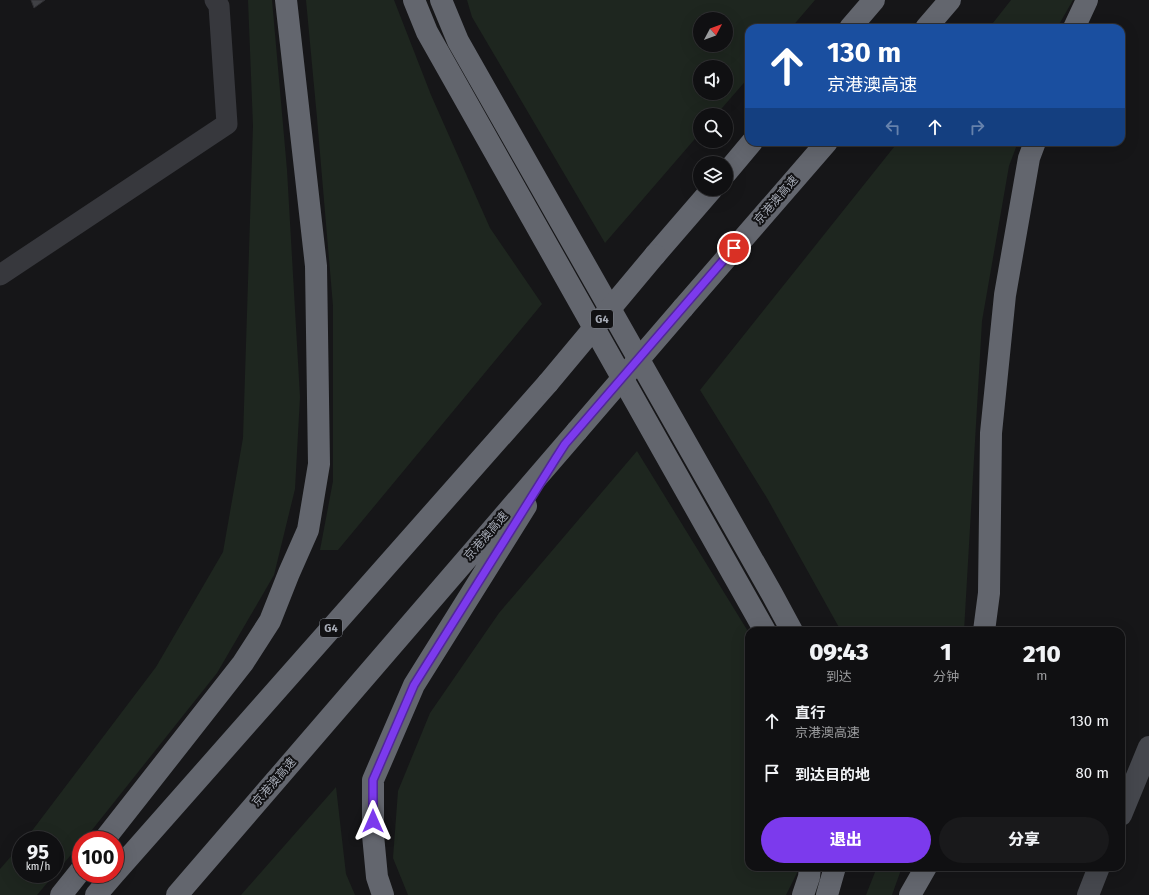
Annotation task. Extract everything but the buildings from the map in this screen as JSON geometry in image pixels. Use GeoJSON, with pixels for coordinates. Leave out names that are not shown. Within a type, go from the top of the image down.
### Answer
{"type":"FeatureCollection","features":[{"type":"Feature","properties":{"kind":"highway"},"geometry":{"type":"LineString","coordinates":[[111,831],[243,663],[270,621],[288,572],[308,530],[318,464],[316,266],[286,0]]}},
{"type":"Feature","properties":{"kind":"highway"},"geometry":{"type":"LineString","coordinates":[[414,0],[427,32],[763,627]]}},
{"type":"Feature","properties":{"kind":"highway"},"geometry":{"type":"LineString","coordinates":[[441,0],[458,41],[790,627]]}},
{"type":"Feature","properties":{"kind":"highway"},"geometry":{"type":"LineString","coordinates":[[853,24],[874,0]]}},
{"type":"Feature","properties":{"kind":"highway"},"geometry":{"type":"LineString","coordinates":[[929,24],[950,0]]}},
{"type":"Feature","properties":{"kind":"highway"},"geometry":{"type":"LineString","coordinates":[[1076,24],[1087,0]]}},
{"type":"Feature","properties":{"kind":"highway"},"geometry":{"type":"LineString","coordinates":[[733,165],[749,146]]}},
{"type":"Feature","properties":{"kind":"highway","name":"京港澳高速"},"geometry":{"type":"LineString","coordinates":[[177,895],[824,146]]}},
{"type":"Feature","properties":{"kind":"highway"},"geometry":{"type":"LineString","coordinates":[[985,627],[989,592],[991,433],[1004,302],[1029,158],[1034,146]]}},
{"type":"Feature","properties":{"kind":"highway","name":"G4"},"geometry":{"type":"LineString","coordinates":[[124,864],[548,382],[706,196]]}},
{"type":"Feature","properties":{"kind":"highway"},"geometry":{"type":"LineString","coordinates":[[383,895],[377,877],[374,835],[373,780],[414,685],[571,438]]}},
{"type":"Feature","properties":{"kind":"highway"},"geometry":{"type":"LineString","coordinates":[[803,895],[810,871]]}},
{"type":"Feature","properties":{"kind":"highway"},"geometry":{"type":"LineString","coordinates":[[827,895],[834,871]]}},
{"type":"Feature","properties":{"kind":"highway"},"geometry":{"type":"LineString","coordinates":[[910,895],[924,871]]}},
{"type":"Feature","properties":{"kind":"highway"},"geometry":{"type":"LineString","coordinates":[[61,895],[72,881]]}},
{"type":"Feature","properties":{"kind":"highway","name":"G4"},"geometry":{"type":"LineString","coordinates":[[96,895],[107,883]]}},
{"type":"Feature","properties":{"kind":"street"},"geometry":{"type":"LineString","coordinates":[[0,275],[227,124],[219,6],[215,0]]}},
{"type":"Feature","properties":{"kind":"street"},"geometry":{"type":"LineString","coordinates":[[1125,805],[1149,747]]}},
{"type":"Feature","properties":{"kind":"street"},"geometry":{"type":"LineString","coordinates":[[1088,895],[1097,871]]}},
{"type":"Feature","properties":{"kind":"shaded area"},"geometry":{"type":"Polygon","coordinates":[[[248,0],[272,0],[287,170],[300,397],[295,489],[274,575],[217,673],[91,831],[72,831],[72,854],[64,863],[64,831],[32,831],[156,667],[223,552],[243,438],[253,126],[248,0]]]}},
{"type":"Feature","properties":{"kind":"shaded area"},"geometry":{"type":"Polygon","coordinates":[[[306,0],[394,0],[431,95],[490,228],[542,304],[338,550],[320,550],[333,481],[333,306],[306,0]]]}},
{"type":"Feature","properties":{"kind":"shaded area"},"geometry":{"type":"Polygon","coordinates":[[[467,0],[815,0],[794,24],[745,24],[745,82],[733,95],[733,60],[693,60],[693,100],[729,100],[722,108],[693,108],[693,141],[605,243],[472,17],[467,0]]]}},
{"type":"Feature","properties":{"kind":"shaded area"},"geometry":{"type":"Polygon","coordinates":[[[1011,0],[1073,0],[1059,24],[992,24],[1011,0]]]}},
{"type":"Feature","properties":{"kind":"shaded area"},"geometry":{"type":"Polygon","coordinates":[[[895,146],[1016,146],[1009,166],[982,321],[964,627],[839,627],[767,498],[700,390],[895,146]]]}},
{"type":"Feature","properties":{"kind":"shaded area"},"geometry":{"type":"Polygon","coordinates":[[[637,451],[745,627],[745,871],[798,871],[786,895],[408,895],[393,858],[398,791],[430,713],[499,613],[637,451]]]}},
{"type":"Feature","properties":{"kind":"shaded area"},"geometry":{"type":"Polygon","coordinates":[[[336,787],[346,874],[355,895],[241,895],[336,787]]]}},
{"type":"Feature","properties":{"kind":"shaded area"},"geometry":{"type":"Polygon","coordinates":[[[12,855],[12,883],[47,883],[37,895],[0,895],[0,869],[12,855]]]}},
{"type":"Feature","properties":{"kind":"shaded area"},"geometry":{"type":"Polygon","coordinates":[[[875,871],[901,871],[892,895],[866,895],[875,871]]]}},
{"type":"Feature","properties":{"kind":"route"},"geometry":{"type":"LineString","coordinates":[[373,821],[373,780],[414,685],[556,458],[565,444],[734,248]]}}]}
